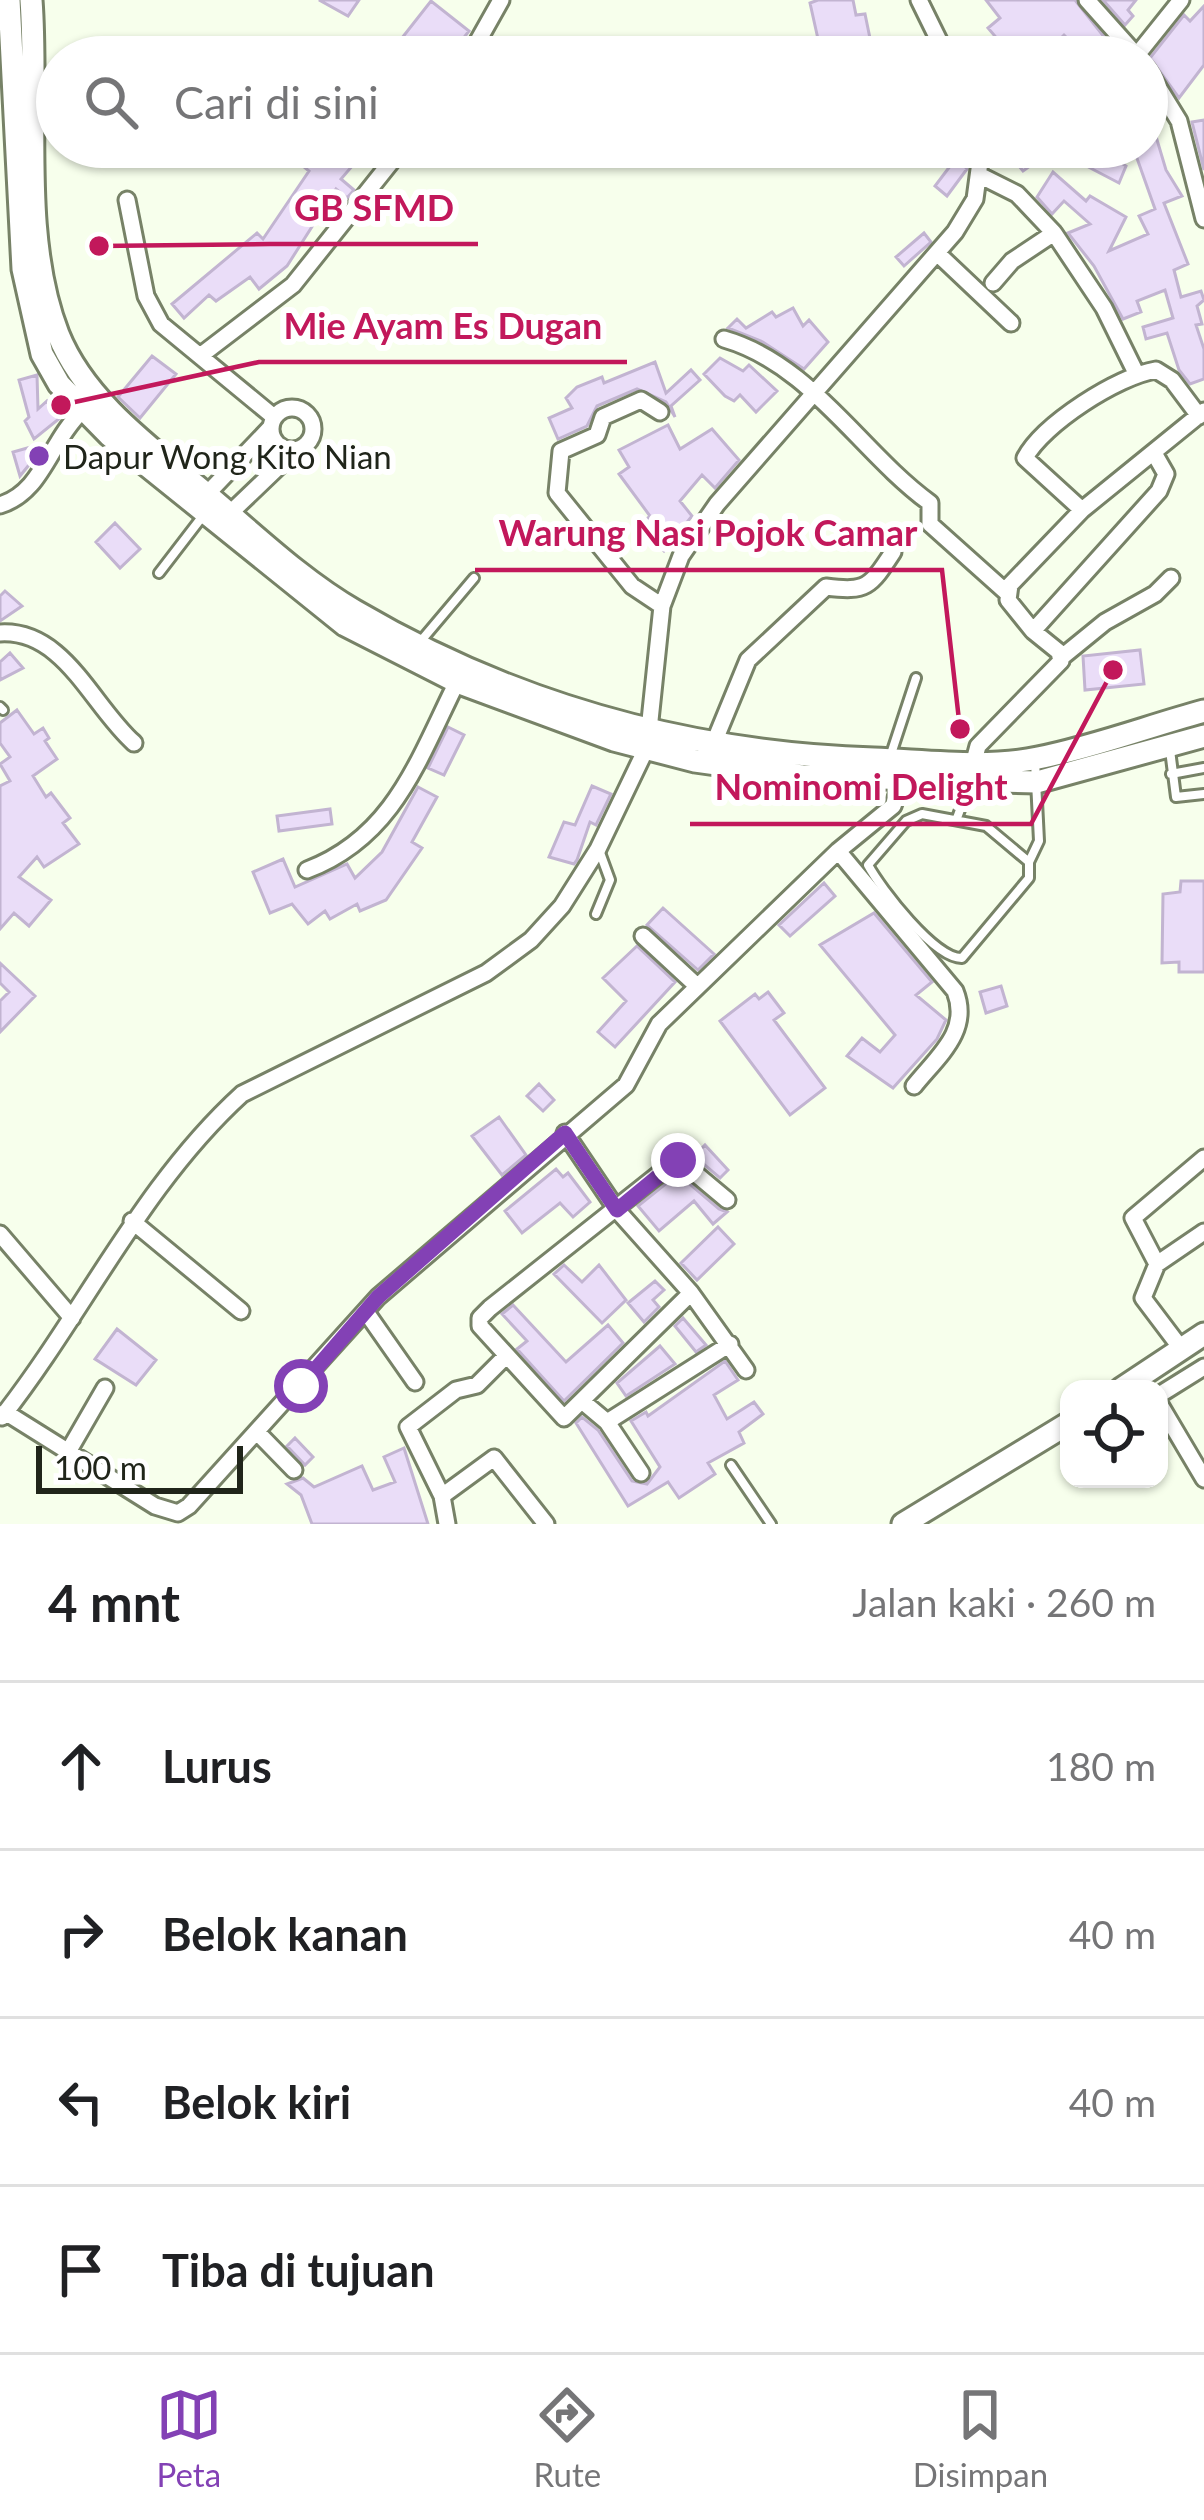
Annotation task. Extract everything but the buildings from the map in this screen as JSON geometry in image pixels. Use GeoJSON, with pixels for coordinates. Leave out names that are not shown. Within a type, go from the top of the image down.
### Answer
{"type":"FeatureCollection","features":[{"type":"Feature","properties":{"kind":"main road"},"geometry":{"type":"LineString","coordinates":[[9,0],[24,105]]}},
{"type":"Feature","properties":{"kind":"main road"},"geometry":{"type":"LineString","coordinates":[[31,0],[15,182],[35,282],[42,354],[98,415],[325,601],[457,682],[648,739],[702,750],[874,766],[1036,770],[1204,736]]}},
{"type":"Feature","properties":{"kind":"main road"},"geometry":{"type":"LineString","coordinates":[[376,633],[419,644],[531,704]]}},
{"type":"Feature","properties":{"kind":"main road"},"geometry":{"type":"LineString","coordinates":[[1036,770],[1204,712]]}},
{"type":"Feature","properties":{"kind":"main road"},"geometry":{"type":"LineString","coordinates":[[874,766],[902,782],[972,771]]}},
{"type":"Feature","properties":{"kind":"main road"},"geometry":{"type":"LineString","coordinates":[[1148,1380],[1180,1347],[1204,1334]]}},
{"type":"Feature","properties":{"kind":"main road"},"geometry":{"type":"LineString","coordinates":[[903,1524],[931,1518],[1060,1429]]}},
{"type":"Feature","properties":{"kind":"street"},"geometry":{"type":"LineString","coordinates":[[481,36],[501,0]]}},
{"type":"Feature","properties":{"kind":"street"},"geometry":{"type":"LineString","coordinates":[[919,0],[937,36]]}},
{"type":"Feature","properties":{"kind":"street"},"geometry":{"type":"LineString","coordinates":[[1087,0],[1120,36]]}},
{"type":"Feature","properties":{"kind":"street"},"geometry":{"type":"LineString","coordinates":[[1153,36],[1181,0]]}},
{"type":"Feature","properties":{"kind":"street"},"geometry":{"type":"LineString","coordinates":[[1168,104],[1179,122],[1204,219]]}},
{"type":"Feature","properties":{"kind":"street"},"geometry":{"type":"LineString","coordinates":[[200,356],[293,285],[386,168]]}},
{"type":"Feature","properties":{"kind":"street"},"geometry":{"type":"LineString","coordinates":[[902,782],[893,806],[838,851],[659,1024],[637,1073],[413,1264],[178,1513],[155,1506],[3,1416],[132,1221],[216,1118],[242,1094],[500,964],[562,906],[598,849],[648,739],[662,606],[681,556],[717,504],[966,217],[981,168]]}},
{"type":"Feature","properties":{"kind":"street"},"geometry":{"type":"LineString","coordinates":[[981,176],[1017,194],[1054,233],[1104,308],[1136,373]]}},
{"type":"Feature","properties":{"kind":"street"},"geometry":{"type":"LineString","coordinates":[[127,200],[146,296],[169,333],[272,423],[278,446],[295,451]]}},
{"type":"Feature","properties":{"kind":"street"},"geometry":{"type":"LineString","coordinates":[[993,284],[1012,261],[1054,233]]}},
{"type":"Feature","properties":{"kind":"street"},"geometry":{"type":"LineString","coordinates":[[937,254],[1011,323]]}},
{"type":"Feature","properties":{"kind":"street"},"geometry":{"type":"LineString","coordinates":[[724,340],[777,362],[813,398],[861,433],[900,479],[928,500],[930,524],[1006,592],[1033,631],[1062,656]]}},
{"type":"Feature","properties":{"kind":"street"},"geometry":{"type":"LineString","coordinates":[[1006,592],[1082,510],[1201,414],[1166,374],[1156,370],[1136,373],[1086,402],[1026,453],[1027,461],[1082,510]]}},
{"type":"Feature","properties":{"kind":"street"},"geometry":{"type":"LineString","coordinates":[[660,412],[641,400],[603,417],[597,435],[561,451],[557,493],[632,586],[662,606]]}},
{"type":"Feature","properties":{"kind":"street"},"geometry":{"type":"LineString","coordinates":[[295,407],[307,412],[313,435],[214,513],[272,423],[295,407]]}},
{"type":"Feature","properties":{"kind":"street"},"geometry":{"type":"LineString","coordinates":[[0,505],[31,489],[53,442],[98,415]]}},
{"type":"Feature","properties":{"kind":"street"},"geometry":{"type":"LineString","coordinates":[[1033,631],[1159,491],[1166,474],[1154,452]]}},
{"type":"Feature","properties":{"kind":"street"},"geometry":{"type":"LineString","coordinates":[[702,750],[748,660],[826,587],[849,593],[861,589],[893,552]]}},
{"type":"Feature","properties":{"kind":"street"},"geometry":{"type":"LineString","coordinates":[[972,771],[977,746],[1048,679],[1062,656],[1105,622],[1155,594],[1171,578]]}},
{"type":"Feature","properties":{"kind":"street"},"geometry":{"type":"LineString","coordinates":[[0,633],[42,640],[73,671],[106,719],[134,743]]}},
{"type":"Feature","properties":{"kind":"street"},"geometry":{"type":"LineString","coordinates":[[307,869],[354,850],[374,830],[417,763],[457,682]]}},
{"type":"Feature","properties":{"kind":"street"},"geometry":{"type":"LineString","coordinates":[[838,851],[955,991],[962,1008],[956,1033],[914,1086]]}},
{"type":"Feature","properties":{"kind":"street"},"geometry":{"type":"LineString","coordinates":[[643,936],[697,986]]}},
{"type":"Feature","properties":{"kind":"street"},"geometry":{"type":"LineString","coordinates":[[565,1133],[617,1210],[691,1292],[746,1370]]}},
{"type":"Feature","properties":{"kind":"street"},"geometry":{"type":"LineString","coordinates":[[1157,1264],[1133,1217],[1204,1158]]}},
{"type":"Feature","properties":{"kind":"street"},"geometry":{"type":"LineString","coordinates":[[691,1292],[568,1417],[560,1416],[506,1356],[480,1318],[678,1160],[728,1200]]}},
{"type":"Feature","properties":{"kind":"street"},"geometry":{"type":"LineString","coordinates":[[132,1221],[242,1311]]}},
{"type":"Feature","properties":{"kind":"street"},"geometry":{"type":"LineString","coordinates":[[1180,1347],[1143,1298],[1157,1264],[1204,1232]]}},
{"type":"Feature","properties":{"kind":"street"},"geometry":{"type":"LineString","coordinates":[[0,1234],[72,1318]]}},
{"type":"Feature","properties":{"kind":"street"},"geometry":{"type":"LineString","coordinates":[[367,1312],[416,1382]]}},
{"type":"Feature","properties":{"kind":"street"},"geometry":{"type":"LineString","coordinates":[[607,1422],[730,1344]]}},
{"type":"Feature","properties":{"kind":"street"},"geometry":{"type":"LineString","coordinates":[[447,1524],[442,1496],[413,1440],[412,1419],[457,1390],[477,1385],[506,1356]]}},
{"type":"Feature","properties":{"kind":"street"},"geometry":{"type":"LineString","coordinates":[[1168,1393],[1204,1367]]}},
{"type":"Feature","properties":{"kind":"street"},"geometry":{"type":"LineString","coordinates":[[68,1452],[104,1388]]}},
{"type":"Feature","properties":{"kind":"street"},"geometry":{"type":"LineString","coordinates":[[582,1401],[607,1422],[641,1473]]}},
{"type":"Feature","properties":{"kind":"street"},"geometry":{"type":"LineString","coordinates":[[1168,1415],[1204,1478]]}},
{"type":"Feature","properties":{"kind":"street"},"geometry":{"type":"LineString","coordinates":[[257,1432],[294,1471]]}},
{"type":"Feature","properties":{"kind":"street"},"geometry":{"type":"LineString","coordinates":[[442,1496],[494,1458],[546,1524]]}},
{"type":"Feature","properties":{"kind":"lane"},"geometry":{"type":"LineString","coordinates":[[159,573],[214,513]]}},
{"type":"Feature","properties":{"kind":"lane"},"geometry":{"type":"LineString","coordinates":[[419,644],[433,620],[474,578]]}},
{"type":"Feature","properties":{"kind":"lane"},"geometry":{"type":"LineString","coordinates":[[874,766],[916,678]]}},
{"type":"Feature","properties":{"kind":"lane"},"geometry":{"type":"LineString","coordinates":[[1169,746],[1176,797],[1204,794]]}},
{"type":"Feature","properties":{"kind":"lane"},"geometry":{"type":"LineString","coordinates":[[1172,774],[1204,768]]}},
{"type":"Feature","properties":{"kind":"lane"},"geometry":{"type":"LineString","coordinates":[[1029,862],[993,829],[922,814],[906,821],[868,865],[879,885],[955,959],[962,958],[1029,878],[1029,862],[1039,842],[1036,770]]}},
{"type":"Feature","properties":{"kind":"lane"},"geometry":{"type":"LineString","coordinates":[[957,818],[972,771]]}},
{"type":"Feature","properties":{"kind":"lane"},"geometry":{"type":"LineString","coordinates":[[596,914],[610,880],[598,849]]}},
{"type":"Feature","properties":{"kind":"lane"},"geometry":{"type":"LineString","coordinates":[[731,1466],[771,1524]]}},
{"type":"Feature","properties":{"kind":"place","name":"GB SFMD"},"geometry":{"type":"Point","coordinates":[99,246]}},
{"type":"Feature","properties":{"kind":"place","name":"Mie Ayam Es Dugan"},"geometry":{"type":"Point","coordinates":[61,405]}},
{"type":"Feature","properties":{"kind":"place","name":"Dapur Wong Kito Nian"},"geometry":{"type":"Point","coordinates":[39,456]}},
{"type":"Feature","properties":{"kind":"place","name":"Nominomi Delight"},"geometry":{"type":"Point","coordinates":[1113,670]}},
{"type":"Feature","properties":{"kind":"place","name":"Warung Nasi Pojok Camar"},"geometry":{"type":"Point","coordinates":[960,729]}},
{"type":"Feature","properties":{"kind":"route"},"geometry":{"type":"LineString","coordinates":[[301,1386],[378,1297],[565,1133],[617,1210],[678,1160]]}}]}
